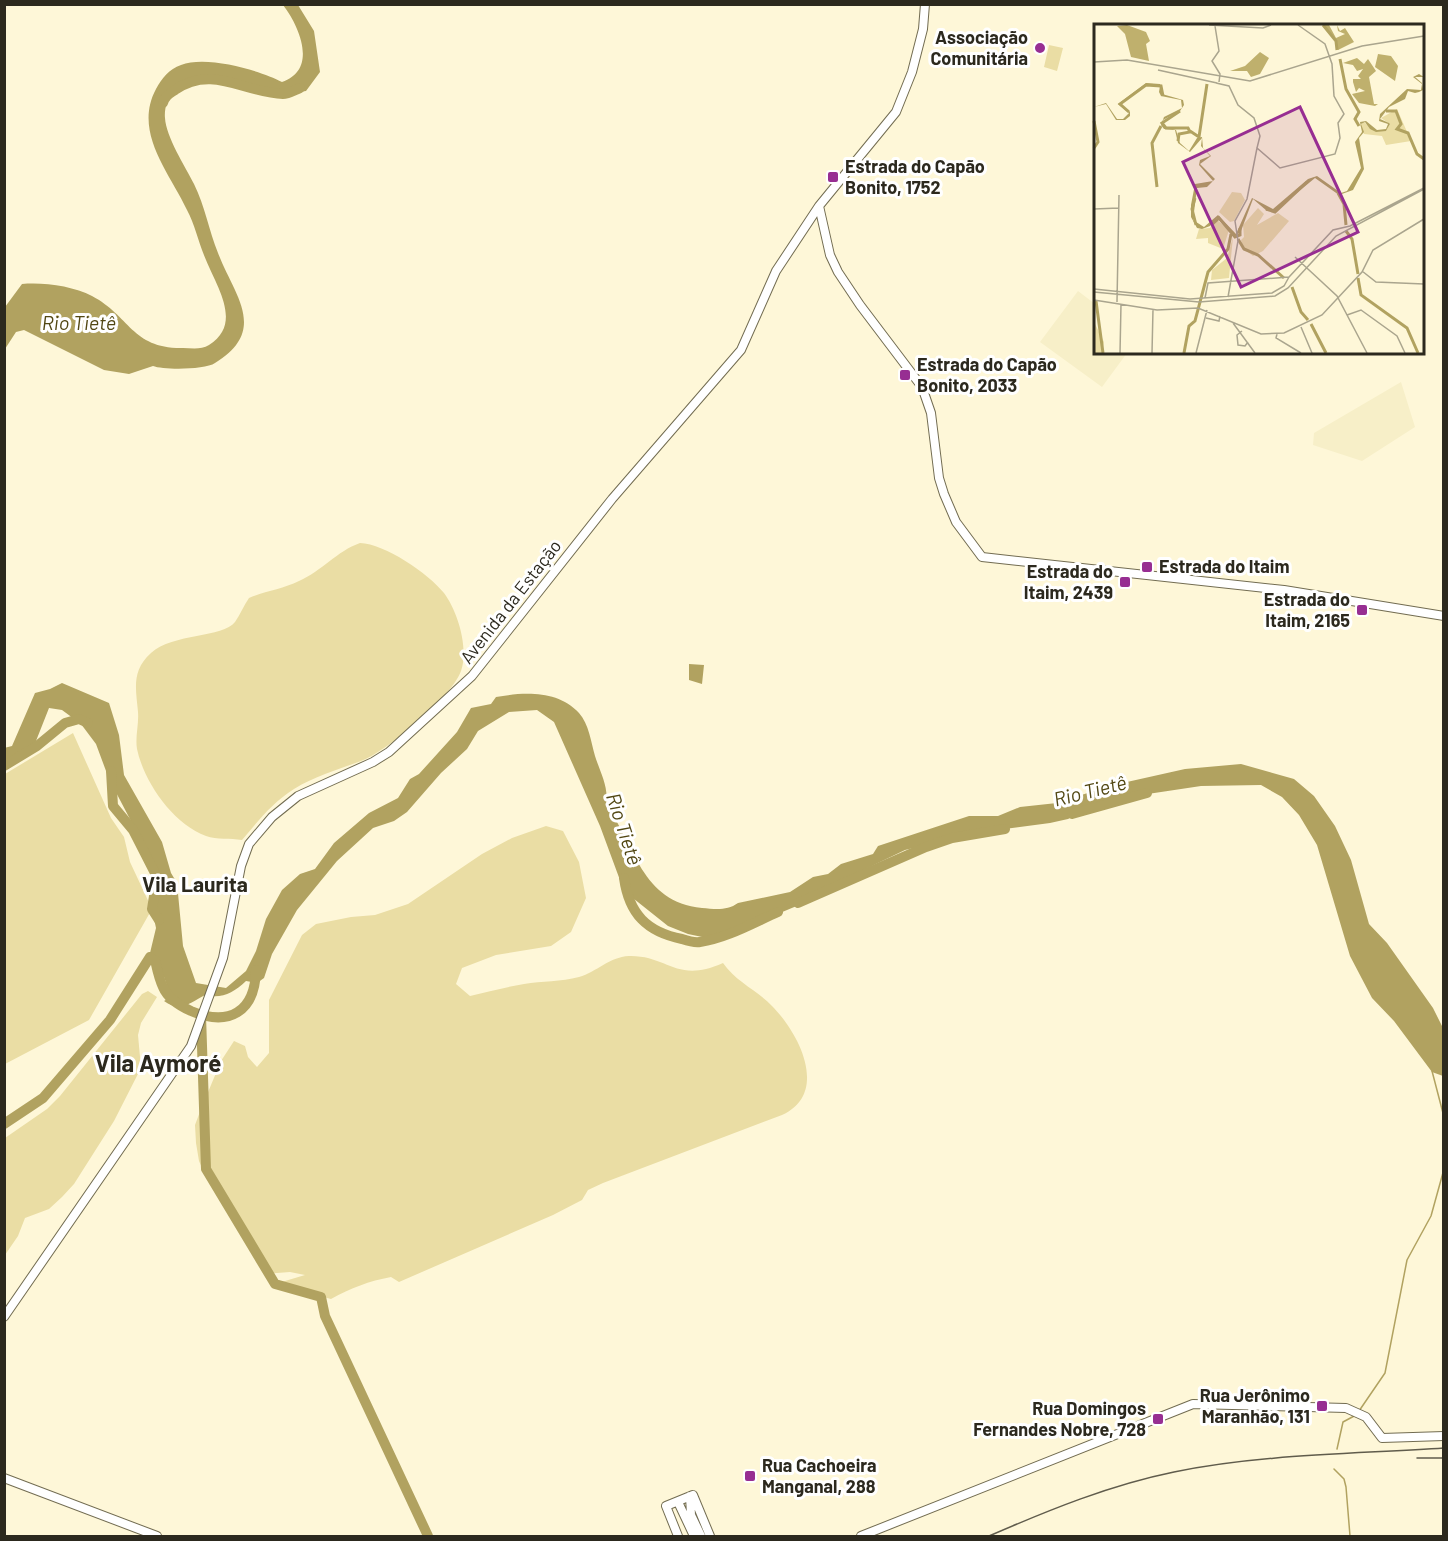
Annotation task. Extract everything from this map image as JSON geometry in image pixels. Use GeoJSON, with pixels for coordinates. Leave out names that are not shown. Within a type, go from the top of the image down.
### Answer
{"type":"FeatureCollection","features":[{"type":"Feature","properties":{"kind":"street","name":"Avenida da Estação"},"geometry":{"type":"LineString","coordinates":[[4,1317],[175,1073],[197,1033],[217,980],[241,866],[249,844],[261,829],[298,796],[373,762],[389,752],[472,676],[612,499],[741,350],[776,271],[819,206],[896,112],[912,72],[923,28],[925,4]]}},
{"type":"Feature","properties":{"kind":"street"},"geometry":{"type":"LineString","coordinates":[[819,206],[830,255],[838,272],[922,387],[931,413],[939,478],[956,522],[982,557],[1284,590],[1443,616]]}},
{"type":"Feature","properties":{"kind":"street"},"geometry":{"type":"LineString","coordinates":[[861,1536],[1193,1404],[1356,1411],[1366,1417],[1382,1437],[1443,1436]]}},
{"type":"Feature","properties":{"kind":"street"},"geometry":{"type":"LineString","coordinates":[[4,1478],[157,1536]]}},
{"type":"Feature","properties":{"kind":"street"},"geometry":{"type":"LineString","coordinates":[[678,1536],[666,1506],[692,1496]]}},
{"type":"Feature","properties":{"kind":"street"},"geometry":{"type":"LineString","coordinates":[[692,1496],[687,1515],[694,1536]]}},
{"type":"Feature","properties":{"kind":"street"},"geometry":{"type":"LineString","coordinates":[[692,1496],[710,1536]]}},
{"type":"Feature","properties":{"kind":"street"},"geometry":{"type":"LineString","coordinates":[[678,1502],[701,1536]]}},
{"type":"Feature","properties":{"kind":"shaded area"},"geometry":{"type":"Polygon","coordinates":[[[1049,45],[1063,48],[1057,71],[1044,67],[1049,45]]]}},
{"type":"Feature","properties":{"kind":"shaded area"},"geometry":{"type":"Polygon","coordinates":[[[1078,291],[1094,303],[1094,354],[1126,354],[1102,387],[1040,342],[1078,291]]]}},
{"type":"Feature","properties":{"kind":"shaded area"},"geometry":{"type":"Polygon","coordinates":[[[1401,382],[1415,427],[1362,461],[1313,445],[1314,433],[1401,382]]]}},
{"type":"Feature","properties":{"kind":"shaded area"},"geometry":{"type":"Polygon","coordinates":[[[360,543],[381,548],[405,561],[428,577],[444,593],[459,623],[462,635],[463,659],[457,679],[427,713],[399,737],[372,756],[302,784],[286,794],[272,806],[242,840],[210,837],[194,830],[182,822],[162,800],[153,788],[141,762],[137,749],[136,688],[140,667],[151,653],[160,647],[229,627],[235,622],[249,598],[299,581],[360,543]]]}},
{"type":"Feature","properties":{"kind":"shaded area"},"geometry":{"type":"Polygon","coordinates":[[[73,733],[111,818],[124,837],[130,862],[152,909],[89,1020],[5,1064],[5,774],[73,733]]]}},
{"type":"Feature","properties":{"kind":"shaded area"},"geometry":{"type":"Polygon","coordinates":[[[546,826],[563,831],[579,862],[586,898],[571,932],[551,946],[496,955],[462,968],[456,984],[470,996],[524,984],[579,977],[615,959],[629,956],[642,957],[683,970],[694,971],[723,963],[728,970],[772,1006],[792,1031],[805,1062],[807,1078],[804,1092],[796,1105],[782,1115],[603,1183],[588,1190],[582,1200],[553,1215],[399,1282],[391,1277],[375,1281],[353,1288],[331,1299],[275,1284],[305,1275],[290,1272],[264,1274],[259,1258],[223,1194],[206,1177],[199,1161],[195,1125],[221,1061],[234,1041],[245,1046],[248,1057],[257,1067],[269,1053],[269,1000],[302,935],[316,924],[375,915],[408,904],[482,854],[512,838],[546,826]]]}},
{"type":"Feature","properties":{"kind":"shaded area"},"geometry":{"type":"Polygon","coordinates":[[[148,991],[157,997],[141,1023],[138,1035],[141,1068],[114,1121],[74,1184],[49,1209],[25,1218],[18,1236],[5,1255],[5,1138],[47,1109],[60,1096],[142,994],[148,991]]]}},
{"type":"Feature","properties":{"kind":"water","name":"Rio Tietê"},"geometry":{"type":"Polygon","coordinates":[[[283,5],[298,5],[314,31],[320,72],[306,91],[275,90],[238,82],[202,78],[187,81],[174,88],[168,98],[165,111],[169,134],[198,192],[215,245],[243,311],[244,325],[240,338],[231,351],[215,363],[202,367],[184,369],[153,366],[129,374],[104,370],[24,330],[16,332],[5,349],[5,307],[22,284],[58,286],[92,296],[105,304],[142,337],[166,347],[203,348],[219,336],[226,316],[221,293],[190,216],[156,151],[149,121],[150,105],[156,89],[166,74],[181,65],[192,62],[232,65],[282,82],[293,76],[300,68],[303,58],[302,47],[300,36],[283,5]]]}},
{"type":"Feature","properties":{"kind":"water"},"geometry":{"type":"Polygon","coordinates":[[[689,664],[704,665],[702,684],[689,680],[689,664]]]}},
{"type":"Feature","properties":{"kind":"water","name":"Rio Tietê"},"geometry":{"type":"Polygon","coordinates":[[[62,683],[109,703],[119,735],[124,775],[162,842],[171,873],[177,883],[183,946],[196,983],[226,988],[246,971],[256,951],[266,919],[282,890],[300,874],[315,869],[334,843],[369,813],[398,798],[410,779],[419,774],[457,732],[471,708],[491,704],[496,697],[529,694],[561,700],[579,713],[587,728],[605,786],[606,804],[642,869],[665,895],[682,903],[702,908],[725,908],[790,892],[813,877],[828,874],[841,864],[873,854],[878,846],[969,816],[998,816],[1020,807],[1057,803],[1109,786],[1185,769],[1241,764],[1294,779],[1314,796],[1335,826],[1351,860],[1369,924],[1387,943],[1433,1008],[1443,1028],[1443,1076],[1432,1072],[1394,1021],[1372,998],[1350,956],[1317,845],[1299,815],[1282,797],[1261,785],[1201,786],[1141,795],[1093,806],[1068,819],[981,832],[905,850],[826,888],[799,905],[730,934],[707,938],[668,926],[624,891],[600,826],[554,722],[537,710],[509,712],[478,731],[467,749],[441,773],[407,812],[394,821],[373,828],[337,861],[297,910],[272,954],[264,978],[257,983],[246,981],[227,994],[205,995],[185,1006],[170,1005],[164,1001],[171,997],[164,977],[151,964],[150,953],[156,928],[152,909],[157,891],[154,865],[109,779],[96,744],[81,724],[62,710],[49,708],[34,746],[23,758],[5,767],[4,748],[12,746],[35,693],[62,683]]]}},
{"type":"Feature","properties":{"kind":"waterway","name":"Rio Tietê"},"geometry":{"type":"LineString","coordinates":[[163,103],[166,97],[175,90],[202,80],[229,82],[283,94],[300,88]]}},
{"type":"Feature","properties":{"kind":"waterway","name":"Rio Tietê"},"geometry":{"type":"LineString","coordinates":[[4,766],[37,746],[65,723],[79,719],[88,723]]}},
{"type":"Feature","properties":{"kind":"waterway","name":"Rio Tietê"},"geometry":{"type":"LineString","coordinates":[[111,771],[113,806],[133,830],[157,877],[152,909],[159,920]]}},
{"type":"Feature","properties":{"kind":"waterway","name":"Rio Tietê"},"geometry":{"type":"LineString","coordinates":[[1072,814],[1147,793]]}},
{"type":"Feature","properties":{"kind":"waterway","name":"Rio Tietê"},"geometry":{"type":"LineString","coordinates":[[798,903],[926,847],[952,838],[1005,829]]}},
{"type":"Feature","properties":{"kind":"waterway","name":"Rio Tietê"},"geometry":{"type":"LineString","coordinates":[[624,878],[630,902],[642,919],[659,932],[691,942],[720,937],[778,912]]}},
{"type":"Feature","properties":{"kind":"waterway"},"geometry":{"type":"LineString","coordinates":[[4,1124],[43,1098],[110,1020],[150,957]]}},
{"type":"Feature","properties":{"kind":"waterway","name":"Rio Tietê"},"geometry":{"type":"LineString","coordinates":[[155,960],[162,984],[171,999],[205,1016],[228,1016],[245,1006],[251,996],[256,970]]}},
{"type":"Feature","properties":{"kind":"waterway"},"geometry":{"type":"LineString","coordinates":[[201,1015],[206,1169],[275,1284],[321,1297],[325,1316],[428,1536]]}},
{"type":"Feature","properties":{"kind":"waterway"},"geometry":{"type":"LineString","coordinates":[[1432,1071],[1444,1117]]}},
{"type":"Feature","properties":{"kind":"waterway"},"geometry":{"type":"LineString","coordinates":[[1359,1411],[1385,1373],[1407,1260],[1431,1216],[1444,1169]]}},
{"type":"Feature","properties":{"kind":"waterway"},"geometry":{"type":"LineString","coordinates":[[1337,1449],[1343,1422],[1356,1415]]}},
{"type":"Feature","properties":{"kind":"waterway"},"geometry":{"type":"LineString","coordinates":[[1334,1469],[1344,1479],[1346,1487],[1350,1536]]}},
{"type":"Feature","properties":{"kind":"railway"},"geometry":{"type":"LineString","coordinates":[[989,1536],[1103,1491],[1174,1472],[1274,1458],[1444,1448]]}},
{"type":"Feature","properties":{"kind":"railway"},"geometry":{"type":"LineString","coordinates":[[1417,1458],[1444,1458]]}},
{"type":"Feature","properties":{"kind":"place","name":"Associação Comunitária"},"geometry":{"type":"Point","coordinates":[1040,48]}},
{"type":"Feature","properties":{"kind":"place","name":"Estrada do Capão Bonito, 1752"},"geometry":{"type":"Point","coordinates":[833,177]}},
{"type":"Feature","properties":{"kind":"place","name":"Estrada do Capão Bonito, 2033"},"geometry":{"type":"Point","coordinates":[905,375]}},
{"type":"Feature","properties":{"kind":"place","name":"Estrada do Itaim"},"geometry":{"type":"Point","coordinates":[1147,567]}},
{"type":"Feature","properties":{"kind":"place","name":"Estrada do Itaim, 2439"},"geometry":{"type":"Point","coordinates":[1125,582]}},
{"type":"Feature","properties":{"kind":"place","name":"Estrada do Itaim, 2165"},"geometry":{"type":"Point","coordinates":[1362,610]}},
{"type":"Feature","properties":{"kind":"place","name":"Rua Jerônimo Maranhão, 131"},"geometry":{"type":"Point","coordinates":[1322,1406]}},
{"type":"Feature","properties":{"kind":"place","name":"Rua Domingos Fernandes Nobre, 728"},"geometry":{"type":"Point","coordinates":[1158,1419]}},
{"type":"Feature","properties":{"kind":"place","name":"Rua Cachoeira Manganal, 288"},"geometry":{"type":"Point","coordinates":[750,1476]}},
{"type":"Feature","properties":{"kind":"district","name":"Vila Laurita"},"geometry":{"type":"Point","coordinates":[195,885]}},
{"type":"Feature","properties":{"kind":"district","name":"Vila Aymoré"},"geometry":{"type":"Point","coordinates":[158,1064]}}]}
